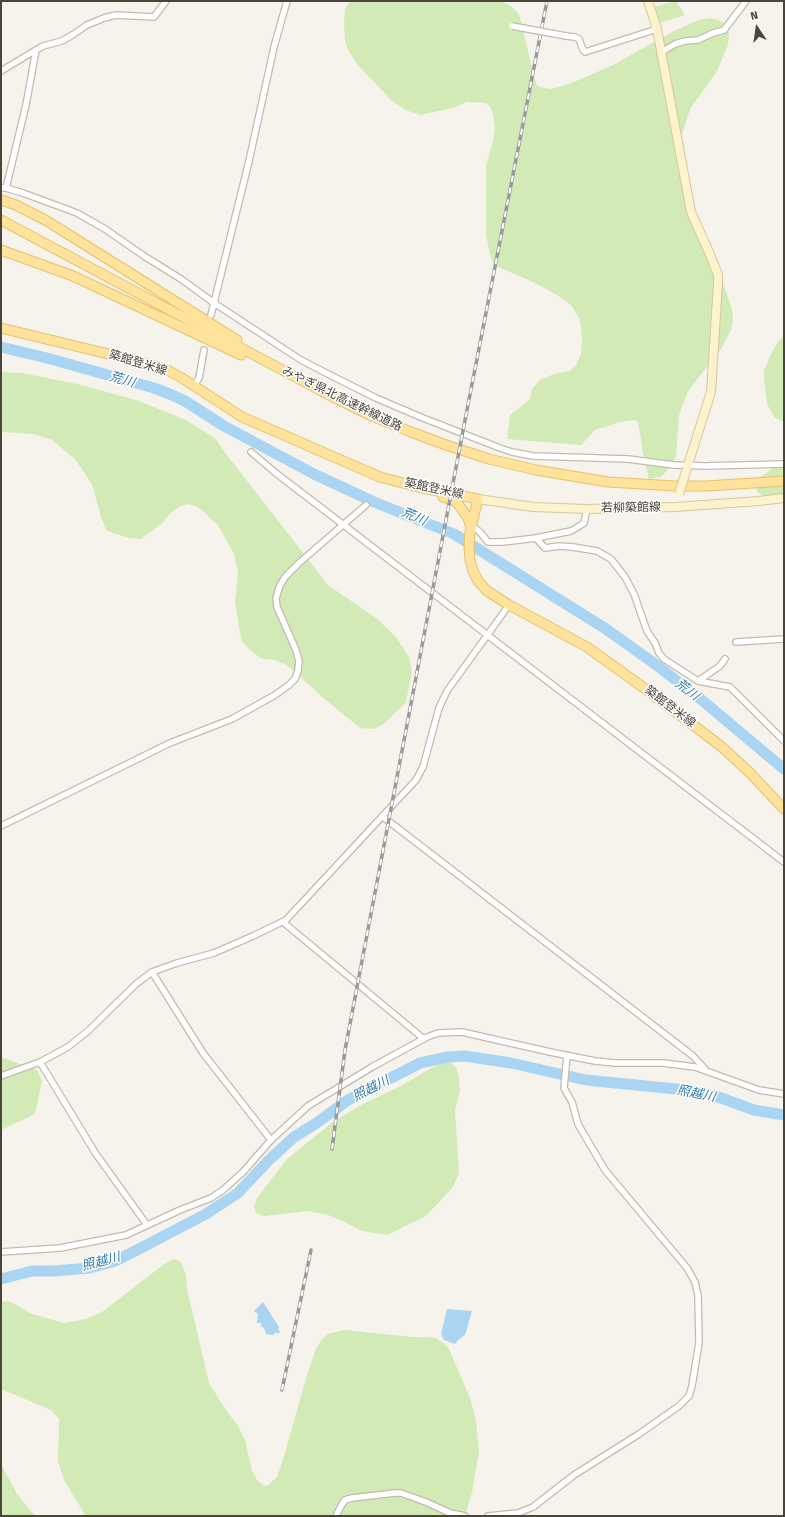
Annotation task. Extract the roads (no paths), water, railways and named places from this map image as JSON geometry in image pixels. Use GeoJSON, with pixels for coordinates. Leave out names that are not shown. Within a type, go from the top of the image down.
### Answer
{"type":"FeatureCollection","features":[{"type":"Feature","properties":{"kind":"main road"},"geometry":{"type":"LineString","coordinates":[[1,200],[16,205],[47,221],[253,350],[333,397]]}},
{"type":"Feature","properties":{"kind":"main road","name":"みやぎ県北高速幹線道路"},"geometry":{"type":"LineString","coordinates":[[1,220],[333,397],[410,432],[489,459],[536,470],[608,482],[674,486],[706,486],[784,481]]}},
{"type":"Feature","properties":{"kind":"main road"},"geometry":{"type":"LineString","coordinates":[[1,250],[73,276],[333,397]]}},
{"type":"Feature","properties":{"kind":"main road","name":"築館登米線"},"geometry":{"type":"LineString","coordinates":[[1,328],[146,363],[169,371],[242,417],[380,477],[418,487],[478,499],[470,530],[470,560],[478,581],[487,591],[509,605],[587,647],[651,692],[722,747],[749,772],[784,809]]}},
{"type":"Feature","properties":{"kind":"main road"},"geometry":{"type":"LineString","coordinates":[[418,487],[434,495],[456,501],[468,518],[470,530]]}},
{"type":"Feature","properties":{"kind":"street"},"geometry":{"type":"LineString","coordinates":[[1,71],[36,50],[62,41],[87,24],[104,18],[116,15],[154,17],[166,1]]}},
{"type":"Feature","properties":{"kind":"street"},"geometry":{"type":"LineString","coordinates":[[211,315],[249,161],[274,47],[287,1]]}},
{"type":"Feature","properties":{"kind":"street"},"geometry":{"type":"LineString","coordinates":[[648,1],[657,29],[660,53],[691,212],[718,275],[711,392],[675,507]]}},
{"type":"Feature","properties":{"kind":"street"},"geometry":{"type":"LineString","coordinates":[[660,53],[675,44],[685,41],[698,40],[724,30],[746,1]]}},
{"type":"Feature","properties":{"kind":"street"},"geometry":{"type":"LineString","coordinates":[[512,26],[575,37],[579,39],[582,50],[585,52],[657,29]]}},
{"type":"Feature","properties":{"kind":"street"},"geometry":{"type":"LineString","coordinates":[[36,50],[26,105],[4,188],[23,193],[77,213],[105,229],[301,360],[376,398],[450,429],[512,452],[534,456],[628,459],[688,467],[784,464]]}},
{"type":"Feature","properties":{"kind":"street"},"geometry":{"type":"LineString","coordinates":[[194,386],[199,378],[204,350]]}},
{"type":"Feature","properties":{"kind":"street"},"geometry":{"type":"LineString","coordinates":[[251,452],[343,525],[784,862]]}},
{"type":"Feature","properties":{"kind":"street","name":"若柳築館線"},"geometry":{"type":"LineString","coordinates":[[478,499],[533,507],[587,509],[675,507],[784,498]]}},
{"type":"Feature","properties":{"kind":"street"},"geometry":{"type":"LineString","coordinates":[[1,826],[170,743],[232,719],[275,695],[289,685],[295,679],[299,661],[296,650],[277,607],[276,598],[280,585],[286,576],[366,505]]}},
{"type":"Feature","properties":{"kind":"street"},"geometry":{"type":"LineString","coordinates":[[470,530],[475,528],[488,542],[503,542],[536,538],[571,531],[584,523],[587,509]]}},
{"type":"Feature","properties":{"kind":"street"},"geometry":{"type":"LineString","coordinates":[[536,538],[545,548],[559,546],[573,547],[597,551],[611,559],[625,577],[631,588],[647,631],[664,659],[698,682],[730,687],[784,741]]}},
{"type":"Feature","properties":{"kind":"street"},"geometry":{"type":"LineString","coordinates":[[1,1076],[40,1062],[68,1047],[88,1031],[136,984],[152,972],[177,963],[214,953],[283,922],[416,780],[423,767],[439,708],[447,691],[509,605]]}},
{"type":"Feature","properties":{"kind":"street"},"geometry":{"type":"LineString","coordinates":[[736,642],[784,639]]}},
{"type":"Feature","properties":{"kind":"street"},"geometry":{"type":"LineString","coordinates":[[698,682],[720,666],[725,658]]}},
{"type":"Feature","properties":{"kind":"street"},"geometry":{"type":"LineString","coordinates":[[382,816],[693,1056],[706,1071]]}},
{"type":"Feature","properties":{"kind":"street"},"geometry":{"type":"LineString","coordinates":[[283,922],[424,1039]]}},
{"type":"Feature","properties":{"kind":"street"},"geometry":{"type":"LineString","coordinates":[[152,972],[203,1053],[271,1140]]}},
{"type":"Feature","properties":{"kind":"street"},"geometry":{"type":"LineString","coordinates":[[1,1252],[60,1248],[126,1235],[211,1198],[223,1190],[243,1172],[271,1140],[308,1106],[367,1070],[424,1039],[438,1034],[462,1032],[595,1061],[615,1063],[680,1064],[695,1067],[759,1090],[784,1094]]}},
{"type":"Feature","properties":{"kind":"street"},"geometry":{"type":"LineString","coordinates":[[488,1516],[518,1513],[533,1506],[574,1475],[639,1434],[679,1406],[689,1396],[692,1386],[699,1343],[698,1295],[694,1282],[687,1268],[605,1170],[588,1142],[578,1124],[572,1102],[564,1088],[567,1054]]}},
{"type":"Feature","properties":{"kind":"street"},"geometry":{"type":"LineString","coordinates":[[40,1062],[96,1154],[147,1225]]}},
{"type":"Feature","properties":{"kind":"street"},"geometry":{"type":"LineString","coordinates":[[336,1516],[345,1500],[395,1493],[401,1493],[450,1513],[466,1516]]}},
{"type":"Feature","properties":{"kind":"water"},"geometry":{"type":"Polygon","coordinates":[[[263,1302],[279,1327],[278,1329],[280,1332],[278,1334],[276,1332],[273,1335],[266,1334],[264,1328],[261,1326],[261,1323],[257,1323],[258,1314],[254,1311],[263,1302]]]}},
{"type":"Feature","properties":{"kind":"water"},"geometry":{"type":"Polygon","coordinates":[[[447,1309],[472,1311],[465,1335],[455,1344],[444,1340],[441,1334],[447,1309]]]}},
{"type":"Feature","properties":{"kind":"waterway","name":"荒川"},"geometry":{"type":"LineString","coordinates":[[1,347],[47,358],[154,388],[172,395],[185,401],[224,426],[314,474],[374,502],[454,534],[606,629],[703,701],[784,769]]}},
{"type":"Feature","properties":{"kind":"waterway","name":"照越川"},"geometry":{"type":"LineString","coordinates":[[1,1279],[32,1271],[90,1268],[115,1261],[206,1214],[238,1193],[268,1161],[294,1137],[348,1100],[420,1063],[448,1057],[465,1056],[511,1063],[586,1080],[686,1090],[713,1095],[754,1110],[784,1115]]}},
{"type":"Feature","properties":{"kind":"railway"},"geometry":{"type":"LineString","coordinates":[[332,1149],[345,1050],[466,415],[547,1]]}},
{"type":"Feature","properties":{"kind":"railway"},"geometry":{"type":"LineString","coordinates":[[282,1390],[311,1250]]}}]}
